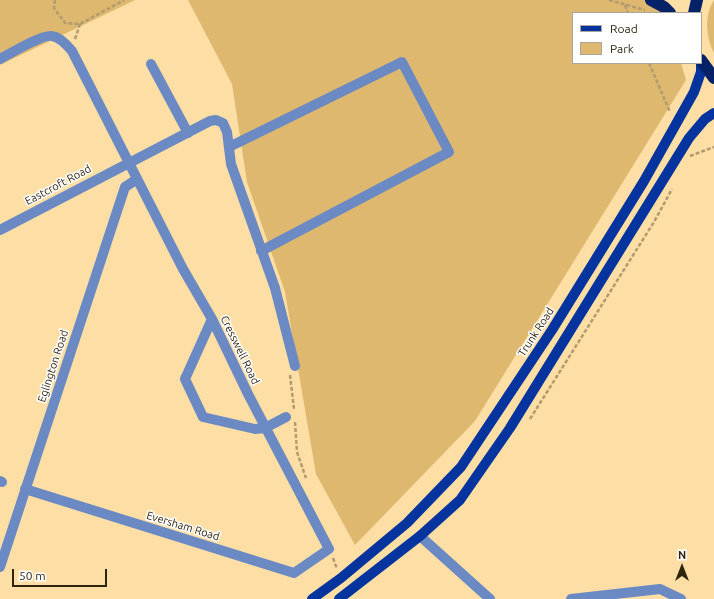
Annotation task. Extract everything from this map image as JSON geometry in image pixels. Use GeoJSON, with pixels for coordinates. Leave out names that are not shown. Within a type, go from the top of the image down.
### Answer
{"type":"FeatureCollection","features":[{"type":"Feature","properties":{"kind":"highway"},"geometry":{"type":"LineString","coordinates":[[653,0],[669,12]]}},
{"type":"Feature","properties":{"kind":"highway"},"geometry":{"type":"LineString","coordinates":[[694,12],[697,0]]}},
{"type":"Feature","properties":{"kind":"highway"},"geometry":{"type":"LineString","coordinates":[[702,63],[714,78]]}},
{"type":"Feature","properties":{"kind":"main road","name":"Trunk Road"},"geometry":{"type":"LineString","coordinates":[[312,599],[341,578],[407,523],[461,467],[552,330],[644,181],[694,92],[701,64]]}},
{"type":"Feature","properties":{"kind":"main road"},"geometry":{"type":"LineString","coordinates":[[343,596],[420,536],[460,500],[510,428],[689,138],[705,119],[714,113]]}},
{"type":"Feature","properties":{"kind":"street","name":"Cresswell Road"},"geometry":{"type":"LineString","coordinates":[[0,59],[41,37],[52,36],[64,42],[72,51],[183,269],[212,319],[265,428],[329,549]]}},
{"type":"Feature","properties":{"kind":"street"},"geometry":{"type":"LineString","coordinates":[[229,147],[402,62],[449,152],[261,251]]}},
{"type":"Feature","properties":{"kind":"street"},"geometry":{"type":"LineString","coordinates":[[151,64],[188,133]]}},
{"type":"Feature","properties":{"kind":"street"},"geometry":{"type":"LineString","coordinates":[[128,162],[210,121],[216,120],[223,123],[227,132],[231,164],[275,288],[295,366]]}},
{"type":"Feature","properties":{"kind":"street","name":"Eastcroft Road"},"geometry":{"type":"LineString","coordinates":[[0,230],[128,162]]}},
{"type":"Feature","properties":{"kind":"street","name":"Eglington Road"},"geometry":{"type":"LineString","coordinates":[[0,567],[125,187],[137,179]]}},
{"type":"Feature","properties":{"kind":"street"},"geometry":{"type":"LineString","coordinates":[[212,319],[185,379],[203,417],[255,429],[265,428],[286,417]]}},
{"type":"Feature","properties":{"kind":"street","name":"Eversham Road"},"geometry":{"type":"LineString","coordinates":[[25,489],[294,573],[329,549]]}},
{"type":"Feature","properties":{"kind":"street"},"geometry":{"type":"LineString","coordinates":[[420,536],[490,599]]}},
{"type":"Feature","properties":{"kind":"street"},"geometry":{"type":"LineString","coordinates":[[571,599],[660,589],[682,599]]}},
{"type":"Feature","properties":{"kind":"path"},"geometry":{"type":"LineString","coordinates":[[55,0],[54,8],[65,23],[80,24],[124,0]]}},
{"type":"Feature","properties":{"kind":"path"},"geometry":{"type":"LineString","coordinates":[[609,0],[650,12],[653,0]]}},
{"type":"Feature","properties":{"kind":"path"},"geometry":{"type":"LineString","coordinates":[[624,5],[628,12]]}},
{"type":"Feature","properties":{"kind":"path"},"geometry":{"type":"LineString","coordinates":[[649,64],[675,124]]}},
{"type":"Feature","properties":{"kind":"path"},"geometry":{"type":"LineString","coordinates":[[295,366],[289,369],[295,414],[297,452],[307,482]]}},
{"type":"Feature","properties":{"kind":"path"},"geometry":{"type":"LineString","coordinates":[[329,549],[341,578]]}},
{"type":"Feature","properties":{"kind":"green space"},"geometry":{"type":"Polygon","coordinates":[[[0,0],[135,0],[0,65],[0,0]]]}},
{"type":"Feature","properties":{"kind":"green space"},"geometry":{"type":"Polygon","coordinates":[[[188,0],[665,0],[669,12],[572,12],[572,64],[681,64],[686,80],[475,421],[355,545],[316,474],[285,292],[247,182],[232,84],[188,0]]]}},
{"type":"Feature","properties":{"kind":"green space"},"geometry":{"type":"Polygon","coordinates":[[[714,0],[714,53],[709,40],[707,19],[714,0]]]}}]}
